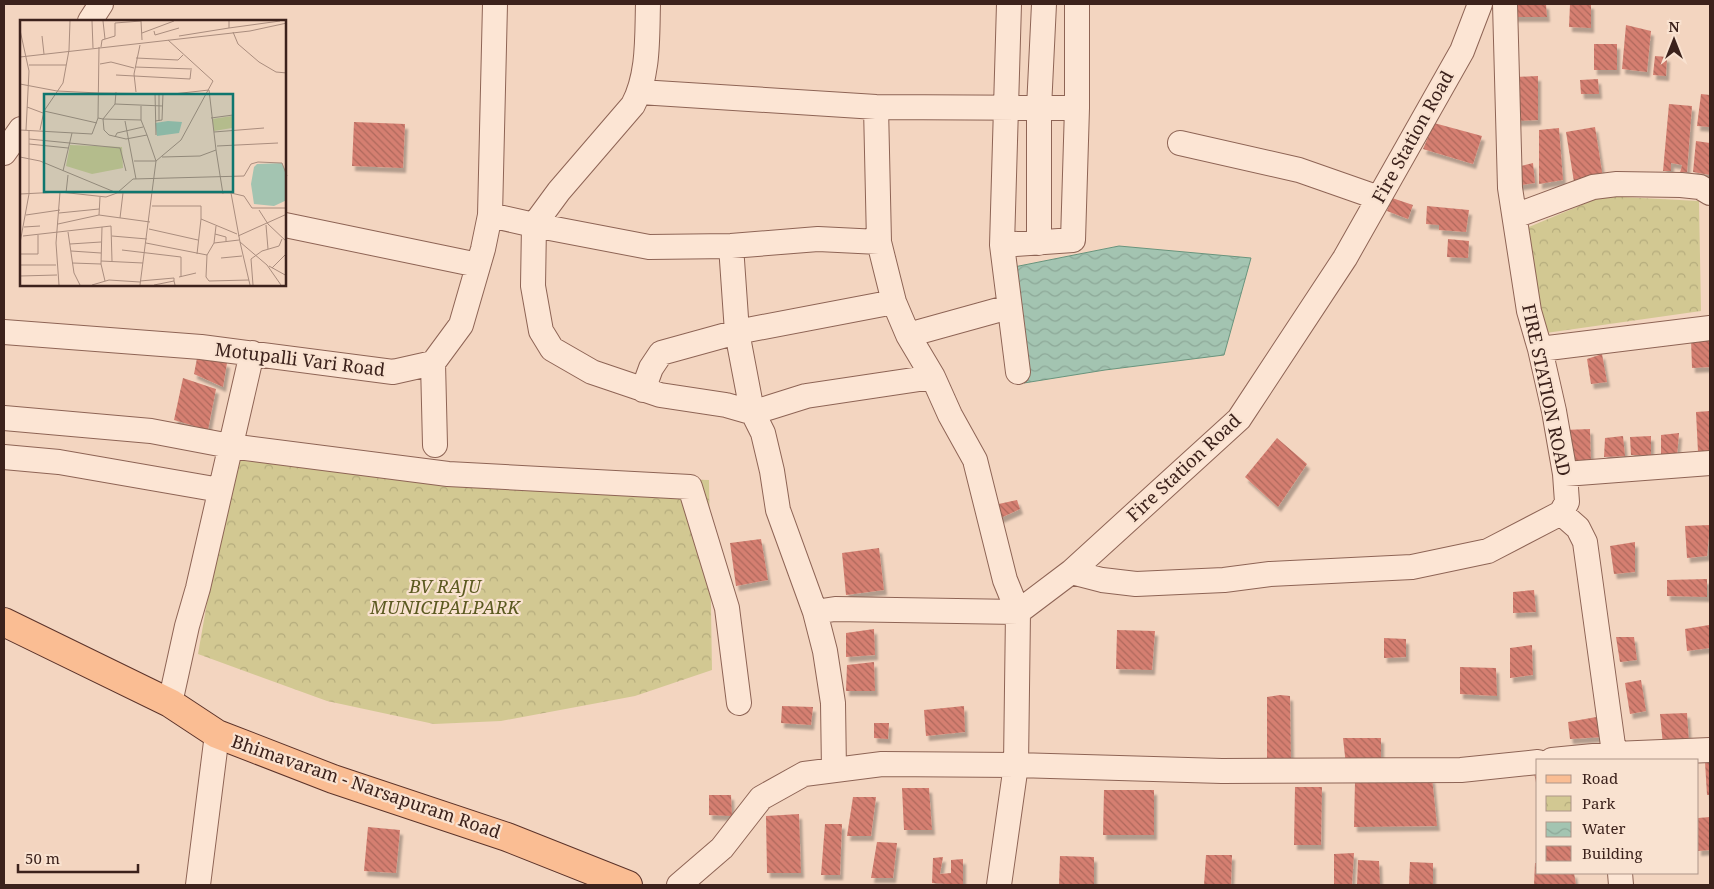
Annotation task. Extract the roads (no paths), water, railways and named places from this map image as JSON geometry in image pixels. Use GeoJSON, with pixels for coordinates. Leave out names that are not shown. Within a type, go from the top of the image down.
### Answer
{"type":"FeatureCollection","features":[{"type":"Feature","properties":{"kind":"main road","name":"Bhimavaram - Narsapuram Road"},"geometry":{"type":"LineString","coordinates":[[4,622],[170,703],[217,734],[332,779],[507,836],[628,885]]}},
{"type":"Feature","properties":{"kind":"street"},"geometry":{"type":"LineString","coordinates":[[91,20],[101,4]]}},
{"type":"Feature","properties":{"kind":"street"},"geometry":{"type":"LineString","coordinates":[[435,445],[433,363],[461,325],[490,215],[495,4]]}},
{"type":"Feature","properties":{"kind":"street"},"geometry":{"type":"LineString","coordinates":[[648,4],[647,47],[640,92],[633,105],[559,191],[534,225],[533,286],[541,331],[552,349],[592,372],[643,390],[660,395],[752,411],[806,396],[933,377]]}},
{"type":"Feature","properties":{"kind":"street"},"geometry":{"type":"LineString","coordinates":[[1009,4],[1002,245],[1018,372]]}},
{"type":"Feature","properties":{"kind":"street"},"geometry":{"type":"LineString","coordinates":[[1039,243],[1039,108],[1044,4]]}},
{"type":"Feature","properties":{"kind":"street"},"geometry":{"type":"LineString","coordinates":[[1002,245],[1073,240],[1078,108],[1077,4]]}},
{"type":"Feature","properties":{"kind":"street","name":"Fire Station Road"},"geometry":{"type":"LineString","coordinates":[[1018,612],[1071,572],[1239,419],[1345,258],[1380,198],[1462,51],[1480,4]]}},
{"type":"Feature","properties":{"kind":"street","name":"FIRE STATION ROAD"},"geometry":{"type":"LineString","coordinates":[[1505,4],[1510,188],[1529,311],[1540,349],[1565,474],[1567,502],[1561,513]]}},
{"type":"Feature","properties":{"kind":"street"},"geometry":{"type":"LineString","coordinates":[[640,92],[876,107],[1078,108]]}},
{"type":"Feature","properties":{"kind":"street"},"geometry":{"type":"LineString","coordinates":[[876,107],[879,242],[894,302],[908,335],[933,377],[950,415],[975,460],[1005,580],[1018,612],[1016,765],[999,885]]}},
{"type":"Feature","properties":{"kind":"street"},"geometry":{"type":"LineString","coordinates":[[20,130],[4,154],[20,160]]}},
{"type":"Feature","properties":{"kind":"street"},"geometry":{"type":"LineString","coordinates":[[1180,143],[1299,170],[1380,198]]}},
{"type":"Feature","properties":{"kind":"street"},"geometry":{"type":"LineString","coordinates":[[1514,216],[1593,187],[1618,184],[1682,185],[1700,187],[1710,193]]}},
{"type":"Feature","properties":{"kind":"street"},"geometry":{"type":"LineString","coordinates":[[490,215],[649,247],[731,246],[818,239],[879,242]]}},
{"type":"Feature","properties":{"kind":"street"},"geometry":{"type":"LineString","coordinates":[[286,224],[478,265]]}},
{"type":"Feature","properties":{"kind":"street"},"geometry":{"type":"LineString","coordinates":[[731,246],[737,332],[752,411],[763,433],[772,471],[778,510],[815,612],[825,651],[833,703],[834,770]]}},
{"type":"Feature","properties":{"kind":"street"},"geometry":{"type":"LineString","coordinates":[[643,390],[651,368],[661,353],[737,332],[894,302]]}},
{"type":"Feature","properties":{"kind":"street"},"geometry":{"type":"LineString","coordinates":[[908,335],[1009,307]]}},
{"type":"Feature","properties":{"kind":"street"},"geometry":{"type":"LineString","coordinates":[[1540,349],[1710,328]]}},
{"type":"Feature","properties":{"kind":"street","name":"Motupalli Vari Road"},"geometry":{"type":"LineString","coordinates":[[4,332],[201,347],[394,372],[433,363]]}},
{"type":"Feature","properties":{"kind":"street"},"geometry":{"type":"LineString","coordinates":[[170,703],[252,353]]}},
{"type":"Feature","properties":{"kind":"street"},"geometry":{"type":"LineString","coordinates":[[4,418],[151,431],[230,446],[448,474],[690,487],[727,608],[739,703]]}},
{"type":"Feature","properties":{"kind":"street"},"geometry":{"type":"LineString","coordinates":[[4,457],[59,462],[220,490]]}},
{"type":"Feature","properties":{"kind":"street"},"geometry":{"type":"LineString","coordinates":[[1565,474],[1710,463]]}},
{"type":"Feature","properties":{"kind":"street"},"geometry":{"type":"LineString","coordinates":[[1071,572],[1102,580],[1136,584],[1224,580],[1270,574],[1412,567],[1488,551],[1561,513],[1578,528],[1585,542],[1614,757]]}},
{"type":"Feature","properties":{"kind":"street"},"geometry":{"type":"LineString","coordinates":[[815,612],[835,609],[1018,612]]}},
{"type":"Feature","properties":{"kind":"street"},"geometry":{"type":"LineString","coordinates":[[198,885],[217,734]]}},
{"type":"Feature","properties":{"kind":"street"},"geometry":{"type":"LineString","coordinates":[[1573,759],[1710,750]]}},
{"type":"Feature","properties":{"kind":"street"},"geometry":{"type":"LineString","coordinates":[[679,885],[722,848],[761,798],[804,774],[882,764],[1016,765],[1222,771],[1461,770],[1536,762]]}},
{"type":"Feature","properties":{"kind":"water"},"geometry":{"type":"Polygon","coordinates":[[[1119,246],[1251,258],[1224,355],[1105,370],[1024,383],[1009,268],[1119,246]]]}},
{"type":"Feature","properties":{"kind":"park label","name":"BV RAJU MUNICIPALPARK"},"geometry":{"type":"Point","coordinates":[445,597]}}]}
